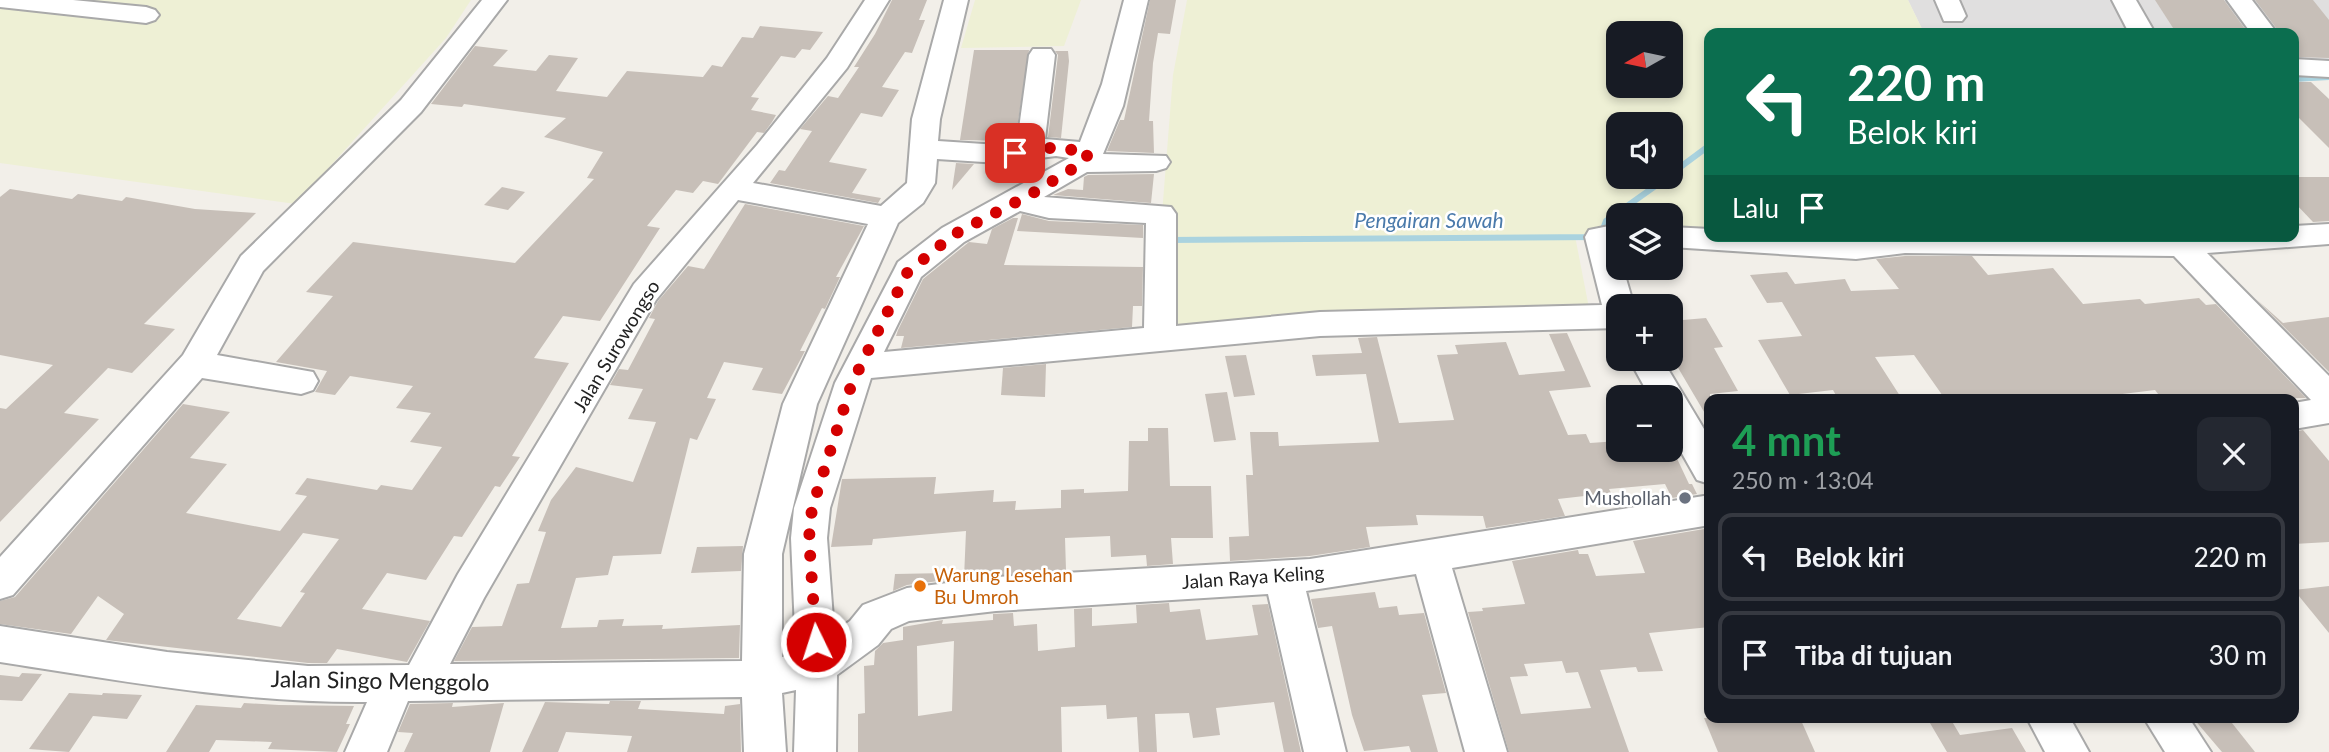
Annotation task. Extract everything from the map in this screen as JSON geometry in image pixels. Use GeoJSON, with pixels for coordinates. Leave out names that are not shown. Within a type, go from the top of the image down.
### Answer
{"type":"FeatureCollection","features":[{"type":"Feature","properties":{"kind":"street"},"geometry":{"type":"LineString","coordinates":[[0,0],[146,15]]}},
{"type":"Feature","properties":{"kind":"street"},"geometry":{"type":"LineString","coordinates":[[0,583],[195,364],[252,264],[411,106],[495,0]]}},
{"type":"Feature","properties":{"kind":"street","name":"Jalan Surowongso"},"geometry":{"type":"LineString","coordinates":[[366,752],[471,586],[645,292],[731,189],[767,151],[838,62],[877,0]]}},
{"type":"Feature","properties":{"kind":"street"},"geometry":{"type":"LineString","coordinates":[[765,752],[763,554],[800,404],[886,217],[913,196],[922,183],[932,149],[932,92],[956,0]]}},
{"type":"Feature","properties":{"kind":"street"},"geometry":{"type":"LineString","coordinates":[[815,752],[815,668],[809,538],[812,508],[852,383],[909,270],[953,235],[1016,200],[1067,153],[1115,83],[1136,0]]}},
{"type":"Feature","properties":{"kind":"street"},"geometry":{"type":"LineString","coordinates":[[2124,0],[2138,28]]}},
{"type":"Feature","properties":{"kind":"street"},"geometry":{"type":"LineString","coordinates":[[2239,0],[2260,28]]}},
{"type":"Feature","properties":{"kind":"street"},"geometry":{"type":"LineString","coordinates":[[1042,55],[1067,153]]}},
{"type":"Feature","properties":{"kind":"street"},"geometry":{"type":"LineString","coordinates":[[2299,67],[2329,69]]}},
{"type":"Feature","properties":{"kind":"street"},"geometry":{"type":"LineString","coordinates":[[932,149],[983,154],[1067,153],[1156,162]]}},
{"type":"Feature","properties":{"kind":"street"},"geometry":{"type":"LineString","coordinates":[[731,189],[886,217]]}},
{"type":"Feature","properties":{"kind":"street"},"geometry":{"type":"LineString","coordinates":[[1016,200],[1049,208],[1161,214],[1160,340]]}},
{"type":"Feature","properties":{"kind":"street"},"geometry":{"type":"LineString","coordinates":[[2310,231],[2329,259]]}},
{"type":"Feature","properties":{"kind":"street"},"geometry":{"type":"LineString","coordinates":[[1683,238],[1704,239]]}},
{"type":"Feature","properties":{"kind":"street"},"geometry":{"type":"LineString","coordinates":[[1748,242],[1856,249],[1905,243],[2161,242],[2329,397]]}},
{"type":"Feature","properties":{"kind":"street"},"geometry":{"type":"LineString","coordinates":[[860,367],[1320,324],[1606,313]]}},
{"type":"Feature","properties":{"kind":"street"},"geometry":{"type":"LineString","coordinates":[[195,364],[301,381]]}},
{"type":"Feature","properties":{"kind":"street"},"geometry":{"type":"LineString","coordinates":[[2299,415],[2329,410]]}},
{"type":"Feature","properties":{"kind":"street"},"geometry":{"type":"LineString","coordinates":[[1683,424],[1704,460]]}},
{"type":"Feature","properties":{"kind":"street","name":"Jalan Raya Keling"},"geometry":{"type":"LineString","coordinates":[[815,668],[864,633],[877,617],[907,605],[996,594],[1310,575],[1704,511]]}},
{"type":"Feature","properties":{"kind":"street"},"geometry":{"type":"LineString","coordinates":[[1430,555],[1486,752]]}},
{"type":"Feature","properties":{"kind":"street"},"geometry":{"type":"LineString","coordinates":[[1283,576],[1325,752]]}},
{"type":"Feature","properties":{"kind":"street","name":"Jalan Singo Menggolo"},"geometry":{"type":"LineString","coordinates":[[0,644],[218,676],[308,684],[764,678],[815,668]]}},
{"type":"Feature","properties":{"kind":"street"},"geometry":{"type":"LineString","coordinates":[[2050,723],[2068,752]]}},
{"type":"Feature","properties":{"kind":"street"},"geometry":{"type":"LineString","coordinates":[[2168,723],[2190,752]]}},
{"type":"Feature","properties":{"kind":"shaded area"},"geometry":{"type":"Polygon","coordinates":[[[1908,0],[2329,0],[2329,79],[2299,79],[2299,28],[1922,28],[1908,0]]]}},
{"type":"Feature","properties":{"kind":"green space"},"geometry":{"type":"Polygon","coordinates":[[[0,0],[471,0],[446,38],[296,204],[0,163],[0,0]]]}},
{"type":"Feature","properties":{"kind":"green space"},"geometry":{"type":"Polygon","coordinates":[[[975,0],[1081,0],[1064,46],[961,48],[975,0]]]}},
{"type":"Feature","properties":{"kind":"green space"},"geometry":{"type":"Polygon","coordinates":[[[1187,0],[1908,0],[1922,28],[1704,28],[1704,236],[1683,238],[1683,203],[1606,203],[1606,237],[1575,236],[1589,308],[1153,328],[1173,75],[1187,0]]]}},
{"type":"Feature","properties":{"kind":"building"},"geometry":{"type":"Polygon","coordinates":[[[892,0],[927,0],[919,20],[925,20],[912,53],[905,52],[882,87],[899,90],[882,117],[861,113],[829,162],[867,169],[852,193],[881,198],[878,203],[770,183],[779,170],[785,171],[812,131],[800,129],[828,96],[838,98],[859,67],[854,67],[892,0]]]}},
{"type":"Feature","properties":{"kind":"building"},"geometry":{"type":"Polygon","coordinates":[[[1150,0],[1176,0],[1170,34],[1158,33],[1153,63],[1149,121],[1153,121],[1154,153],[1107,151],[1120,120],[1124,120],[1150,0]]]}},
{"type":"Feature","properties":{"kind":"building"},"geometry":{"type":"Polygon","coordinates":[[[2155,0],[2224,0],[2244,28],[2173,28],[2155,0]]]}},
{"type":"Feature","properties":{"kind":"building"},"geometry":{"type":"Polygon","coordinates":[[[2255,0],[2313,0],[2329,20],[2329,58],[2299,57],[2299,28],[2276,28],[2255,0]]]}},
{"type":"Feature","properties":{"kind":"building"},"geometry":{"type":"Polygon","coordinates":[[[760,26],[823,32],[810,50],[802,49],[795,58],[781,56],[751,97],[759,98],[751,110],[776,115],[764,133],[757,132],[718,184],[703,181],[693,193],[676,190],[647,226],[660,228],[600,321],[563,316],[534,358],[569,363],[512,456],[520,457],[500,487],[495,486],[462,537],[454,536],[426,580],[387,573],[362,609],[430,621],[407,662],[337,649],[327,663],[308,663],[106,640],[124,614],[98,596],[71,634],[0,624],[0,601],[15,597],[183,404],[230,412],[190,458],[227,464],[186,513],[280,531],[307,496],[295,494],[307,478],[377,490],[381,485],[412,490],[442,447],[410,442],[431,413],[396,408],[413,386],[350,376],[335,395],[315,392],[327,371],[276,362],[333,296],[306,292],[353,242],[515,263],[594,179],[587,178],[603,152],[544,137],[566,118],[464,104],[462,107],[431,104],[475,46],[508,50],[493,66],[536,71],[549,55],[578,58],[556,91],[607,97],[627,71],[703,77],[712,65],[722,67],[742,37],[753,38],[760,26]],[[303,533],[237,619],[281,627],[305,593],[300,592],[339,539],[303,533]]]}},
{"type":"Feature","properties":{"kind":"building"},"geometry":{"type":"Polygon","coordinates":[[[974,50],[1029,50],[1015,141],[960,140],[974,50]]]}},
{"type":"Feature","properties":{"kind":"building"},"geometry":{"type":"Polygon","coordinates":[[[1055,51],[1068,51],[1069,61],[1061,138],[1048,137],[1058,55],[1055,51]]]}},
{"type":"Feature","properties":{"kind":"building"},"geometry":{"type":"Polygon","coordinates":[[[2299,82],[2311,82],[2329,99],[2329,148],[2299,118],[2299,82]]]}},
{"type":"Feature","properties":{"kind":"building"},"geometry":{"type":"Polygon","coordinates":[[[956,163],[974,164],[952,190],[956,163]]]}},
{"type":"Feature","properties":{"kind":"building"},"geometry":{"type":"Polygon","coordinates":[[[1154,174],[1151,203],[1053,195],[1068,189],[1083,190],[1084,177],[1088,175],[1154,174]]]}},
{"type":"Feature","properties":{"kind":"building"},"geometry":{"type":"Polygon","coordinates":[[[2299,177],[2329,177],[2329,221],[2313,222],[2299,207],[2299,177]]]}},
{"type":"Feature","properties":{"kind":"building"},"geometry":{"type":"Polygon","coordinates":[[[502,187],[525,192],[508,210],[484,205],[502,187]]]}},
{"type":"Feature","properties":{"kind":"building"},"geometry":{"type":"Polygon","coordinates":[[[10,189],[72,199],[78,194],[122,201],[126,197],[195,209],[256,213],[144,324],[175,329],[132,373],[108,368],[64,413],[99,419],[0,522],[0,408],[6,409],[53,365],[0,355],[0,197],[10,189]]]}},
{"type":"Feature","properties":{"kind":"building"},"geometry":{"type":"Polygon","coordinates":[[[745,204],[864,226],[836,277],[840,277],[800,351],[805,351],[782,394],[752,390],[763,368],[724,362],[707,398],[716,399],[697,440],[690,438],[661,554],[613,556],[608,575],[576,578],[561,628],[597,627],[599,620],[624,619],[622,626],[663,625],[662,629],[740,625],[739,658],[454,661],[472,627],[502,626],[517,584],[529,583],[546,532],[538,531],[551,500],[576,467],[633,482],[656,422],[628,419],[643,389],[610,385],[619,369],[628,370],[655,319],[649,318],[658,301],[688,266],[704,269],[745,204]]]}},
{"type":"Feature","properties":{"kind":"building"},"geometry":{"type":"Polygon","coordinates":[[[1022,214],[1049,221],[1143,225],[1143,238],[1017,231],[1022,214]]]}},
{"type":"Feature","properties":{"kind":"building"},"geometry":{"type":"Polygon","coordinates":[[[1018,218],[1004,265],[1143,267],[1142,306],[1133,306],[1132,327],[901,348],[904,336],[896,336],[923,279],[969,242],[987,244],[992,229],[1018,218]]]}},
{"type":"Feature","properties":{"kind":"building"},"geometry":{"type":"Polygon","coordinates":[[[1972,256],[1988,275],[2053,268],[2083,304],[2140,299],[2145,304],[2199,298],[2206,305],[2216,304],[2306,398],[2299,398],[2299,394],[2158,394],[2155,390],[2123,394],[1941,394],[1914,355],[1875,357],[1899,394],[1835,394],[1833,390],[1789,394],[1758,340],[1802,336],[1782,302],[1767,303],[1750,275],[1787,272],[1795,284],[1845,279],[1851,291],[1899,289],[1876,259],[1972,256]]]}},
{"type":"Feature","properties":{"kind":"building"},"geometry":{"type":"Polygon","coordinates":[[[2256,299],[2283,323],[2329,317],[2329,372],[2256,299]]]}},
{"type":"Feature","properties":{"kind":"building"},"geometry":{"type":"Polygon","coordinates":[[[1706,318],[1723,347],[1714,348],[1738,391],[1704,394],[1704,412],[1680,371],[1683,371],[1683,320],[1706,318]]]}},
{"type":"Feature","properties":{"kind":"building"},"geometry":{"type":"Polygon","coordinates":[[[1567,333],[1591,387],[1549,391],[1568,435],[1586,434],[1590,443],[1606,442],[1606,462],[1679,462],[1697,494],[1672,498],[1665,484],[1609,489],[1611,493],[1558,499],[1565,516],[1486,528],[1483,516],[1416,515],[1418,525],[1366,527],[1370,547],[1310,556],[1230,561],[1229,537],[1249,536],[1246,475],[1253,475],[1250,432],[1278,432],[1279,446],[1379,442],[1366,374],[1316,376],[1312,355],[1362,353],[1358,338],[1377,337],[1399,423],[1454,420],[1437,355],[1458,354],[1455,345],[1506,342],[1519,375],[1565,371],[1549,334],[1567,333]]]}},
{"type":"Feature","properties":{"kind":"building"},"geometry":{"type":"Polygon","coordinates":[[[1246,355],[1255,395],[1234,397],[1225,356],[1246,355]]]}},
{"type":"Feature","properties":{"kind":"building"},"geometry":{"type":"Polygon","coordinates":[[[1046,364],[1045,397],[1001,395],[1003,368],[1046,364]]]}},
{"type":"Feature","properties":{"kind":"building"},"geometry":{"type":"Polygon","coordinates":[[[1227,392],[1236,440],[1214,442],[1205,394],[1227,392]]]}},
{"type":"Feature","properties":{"kind":"building"},"geometry":{"type":"Polygon","coordinates":[[[1148,428],[1168,428],[1170,486],[1211,486],[1213,538],[1171,538],[1173,564],[1147,566],[1146,555],[1111,557],[1110,536],[1065,538],[1066,570],[964,578],[966,531],[873,539],[872,545],[831,547],[842,479],[936,477],[934,494],[994,490],[993,502],[1016,501],[1015,510],[1061,508],[1061,490],[1084,489],[1084,493],[1128,491],[1129,441],[1148,441],[1148,428]]]}},
{"type":"Feature","properties":{"kind":"building"},"geometry":{"type":"Polygon","coordinates":[[[2303,430],[2329,461],[2329,542],[2299,544],[2299,431],[2303,430]]]}},
{"type":"Feature","properties":{"kind":"building"},"geometry":{"type":"Polygon","coordinates":[[[1704,529],[1704,628],[1649,633],[1663,671],[1638,672],[1636,667],[1600,670],[1629,752],[1509,752],[1468,612],[1525,604],[1512,561],[1578,550],[1579,554],[1588,554],[1596,576],[1645,573],[1633,541],[1704,529]],[[1562,661],[1524,664],[1528,676],[1510,677],[1521,714],[1591,708],[1578,672],[1566,673],[1562,661]]]}},
{"type":"Feature","properties":{"kind":"building"},"geometry":{"type":"Polygon","coordinates":[[[743,546],[741,571],[691,573],[697,547],[743,546]]]}},
{"type":"Feature","properties":{"kind":"building"},"geometry":{"type":"Polygon","coordinates":[[[947,573],[947,580],[907,585],[893,591],[895,574],[947,573]]]}},
{"type":"Feature","properties":{"kind":"building"},"geometry":{"type":"Polygon","coordinates":[[[2329,586],[2329,633],[2299,596],[2299,589],[2329,586]]]}},
{"type":"Feature","properties":{"kind":"building"},"geometry":{"type":"Polygon","coordinates":[[[1375,592],[1379,608],[1397,606],[1399,615],[1424,613],[1446,693],[1422,695],[1438,752],[1411,752],[1409,746],[1364,751],[1352,715],[1332,626],[1318,628],[1311,599],[1375,592]]]}},
{"type":"Feature","properties":{"kind":"building"},"geometry":{"type":"Polygon","coordinates":[[[1169,603],[1170,612],[1200,609],[1206,640],[1258,635],[1252,605],[1268,604],[1301,752],[1284,752],[1274,702],[1216,708],[1220,735],[1193,738],[1189,713],[1155,714],[1157,752],[1139,752],[1137,717],[1107,719],[1106,705],[1061,707],[1062,752],[858,752],[858,714],[865,713],[864,666],[874,665],[875,651],[883,643],[903,640],[903,627],[943,620],[942,624],[993,620],[993,614],[1013,613],[1014,626],[1037,624],[1038,651],[1075,647],[1074,609],[1092,608],[1092,626],[1137,623],[1136,605],[1169,603]],[[954,641],[917,646],[918,716],[952,711],[954,641]]]}},
{"type":"Feature","properties":{"kind":"building"},"geometry":{"type":"Polygon","coordinates":[[[22,673],[42,674],[22,701],[0,700],[0,675],[19,677],[22,673]]]}},
{"type":"Feature","properties":{"kind":"building"},"geometry":{"type":"Polygon","coordinates":[[[69,693],[142,695],[127,719],[93,716],[69,752],[29,749],[69,693]]]}},
{"type":"Feature","properties":{"kind":"building"},"geometry":{"type":"Polygon","coordinates":[[[610,701],[641,701],[638,709],[724,714],[725,706],[740,704],[741,752],[627,752],[632,736],[566,732],[558,752],[522,752],[545,702],[609,704],[610,701]]]}},
{"type":"Feature","properties":{"kind":"building"},"geometry":{"type":"Polygon","coordinates":[[[244,703],[354,706],[346,724],[350,724],[337,752],[268,749],[272,742],[216,740],[209,752],[166,752],[196,705],[241,708],[244,703]]]}},
{"type":"Feature","properties":{"kind":"building"},"geometry":{"type":"Polygon","coordinates":[[[453,703],[452,707],[504,703],[490,752],[404,752],[413,733],[398,732],[410,704],[453,703]]]}},
{"type":"Feature","properties":{"kind":"building"},"geometry":{"type":"Polygon","coordinates":[[[1706,723],[1802,723],[1815,752],[1718,752],[1706,723]]]}},
{"type":"Feature","properties":{"kind":"building"},"geometry":{"type":"Polygon","coordinates":[[[1930,723],[1953,723],[1960,735],[2012,728],[2026,752],[1947,752],[1930,723]]]}},
{"type":"Feature","properties":{"kind":"building"},"geometry":{"type":"Polygon","coordinates":[[[2197,723],[2232,723],[2255,752],[2222,752],[2197,723]]]}},
{"type":"Feature","properties":{"kind":"waterway"},"geometry":{"type":"LineString","coordinates":[[2299,79],[2329,77]]}},
{"type":"Feature","properties":{"kind":"waterway","name":"Pengairan Sawah"},"geometry":{"type":"LineString","coordinates":[[1683,165],[1704,149]]}},
{"type":"Feature","properties":{"kind":"waterway","name":"Pengairan Sawah"},"geometry":{"type":"LineString","coordinates":[[1169,240],[1600,237],[1606,221],[1651,189]]}},
{"type":"Feature","properties":{"kind":"place","name":"Mushollah"},"geometry":{"type":"Point","coordinates":[1685,498]}},
{"type":"Feature","properties":{"kind":"place","name":"Warung Lesehan Bu Umroh"},"geometry":{"type":"Point","coordinates":[920,586]}},
{"type":"Feature","properties":{"kind":"route"},"geometry":{"type":"LineString","coordinates":[[816,642],[809,538],[812,508],[852,383],[907,273],[953,235],[1033,193],[1082,163],[1089,153],[1056,147],[1015,153]]}}]}
